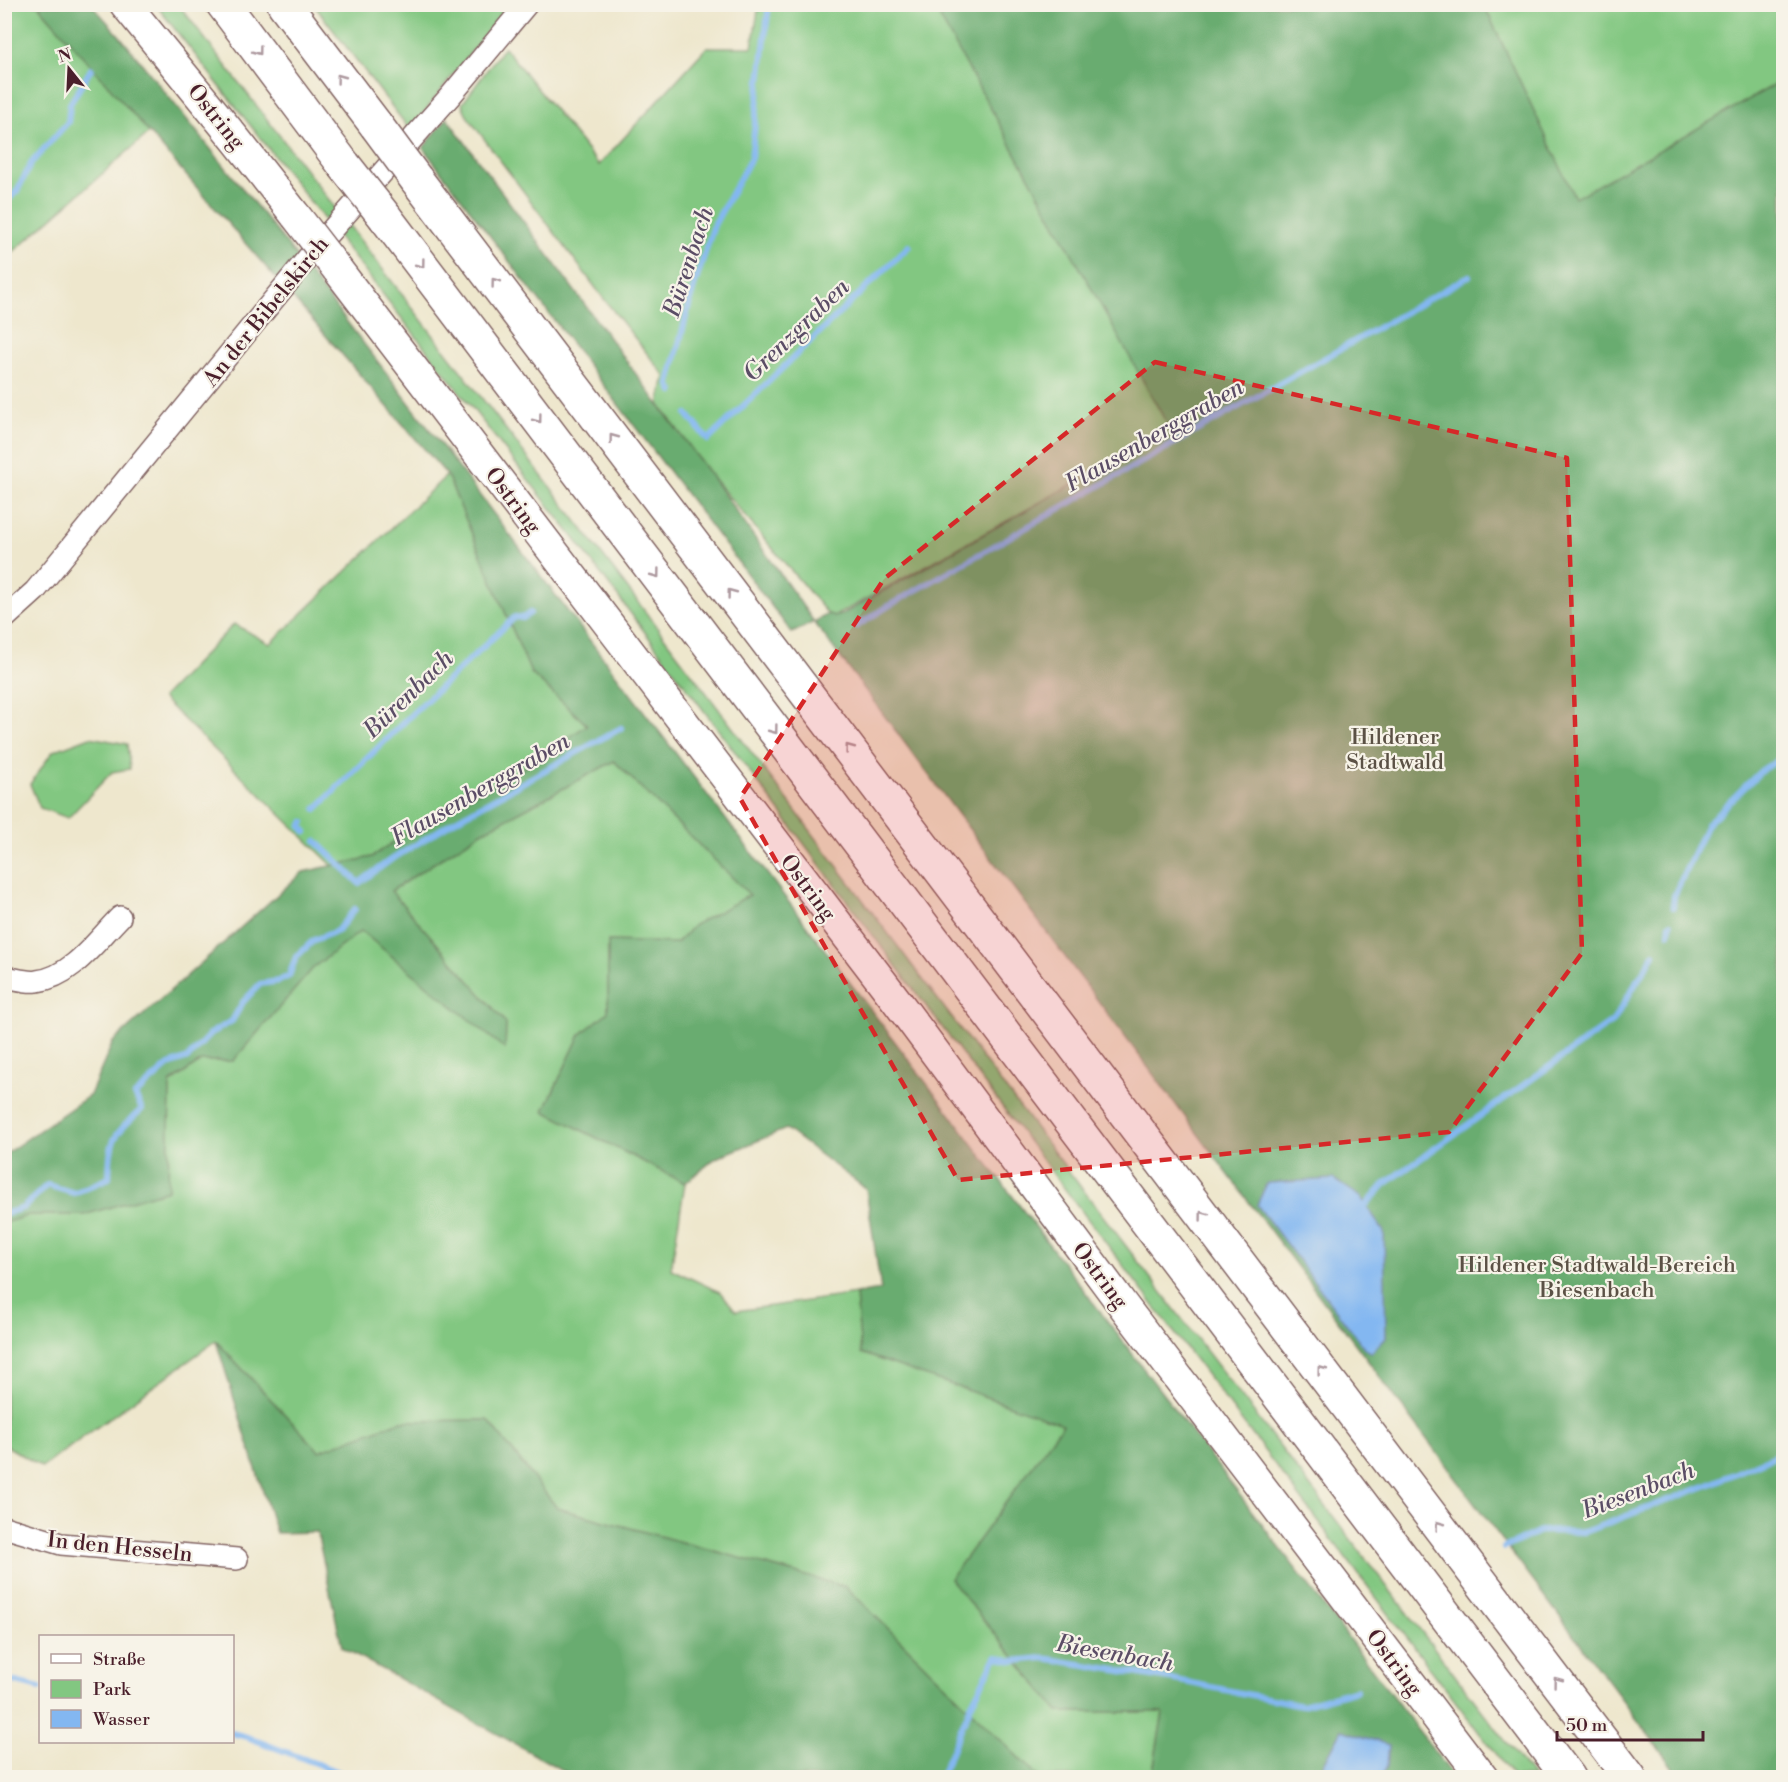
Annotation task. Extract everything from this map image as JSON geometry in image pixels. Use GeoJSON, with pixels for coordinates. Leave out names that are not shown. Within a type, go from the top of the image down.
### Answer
{"type":"FeatureCollection","features":[{"type":"Feature","properties":{"kind":"highway"},"geometry":{"type":"LineString","coordinates":[[223,4],[1569,1778]]}},
{"type":"Feature","properties":{"kind":"highway"},"geometry":{"type":"LineString","coordinates":[[284,4],[1630,1778]]}},
{"type":"Feature","properties":{"kind":"main road","name":"Ostring"},"geometry":{"type":"LineString","coordinates":[[125,4],[237,141],[337,269],[889,991],[1125,1308],[1483,1778]]}},
{"type":"Feature","properties":{"kind":"street","name":"An der Bibelskirch"},"geometry":{"type":"LineString","coordinates":[[4,619],[35,591],[320,243],[452,94],[527,4]]}},
{"type":"Feature","properties":{"kind":"street"},"geometry":{"type":"LineString","coordinates":[[4,977],[36,982],[56,975],[73,964],[120,917]]}},
{"type":"Feature","properties":{"kind":"street","name":"In den Hesseln"},"geometry":{"type":"LineString","coordinates":[[4,1527],[61,1544],[237,1558]]}},
{"type":"Feature","properties":{"kind":"highlighted area"},"geometry":{"type":"Polygon","coordinates":[[[1155,362],[1567,458],[1582,953],[1449,1132],[958,1180],[740,798],[884,579],[1155,362]]]}},
{"type":"Feature","properties":{"kind":"green space"},"geometry":{"type":"Polygon","coordinates":[[[5,5],[38,5],[150,132],[5,259],[5,5]]]}},
{"type":"Feature","properties":{"kind":"green space"},"geometry":{"type":"Polygon","coordinates":[[[38,5],[92,5],[119,35],[279,234],[1454,1777],[1381,1777],[1387,1767],[1342,1730],[1317,1777],[1152,1777],[1163,1712],[1059,1712],[950,1579],[1063,1424],[861,1353],[856,1294],[881,1290],[866,1189],[786,1129],[716,1158],[685,1183],[544,1111],[580,1035],[608,1012],[608,941],[677,943],[694,925],[750,895],[614,761],[480,833],[391,891],[506,1023],[505,1049],[361,931],[314,967],[233,1061],[201,1061],[170,1083],[168,1190],[84,1215],[29,1215],[5,1223],[4,1155],[90,1095],[113,1042],[303,872],[372,857],[435,813],[513,775],[587,725],[531,673],[447,475],[38,5]]]}},
{"type":"Feature","properties":{"kind":"green space"},"geometry":{"type":"Polygon","coordinates":[[[156,5],[179,5],[588,536],[995,1075],[1533,1777],[1513,1777],[981,1079],[574,538],[156,5]]]}},
{"type":"Feature","properties":{"kind":"green space"},"geometry":{"type":"Polygon","coordinates":[[[314,5],[508,5],[410,130],[314,5]]]}},
{"type":"Feature","properties":{"kind":"green space"},"geometry":{"type":"Polygon","coordinates":[[[759,5],[933,5],[1171,430],[835,616],[828,614],[712,477],[659,404],[665,376],[604,299],[467,116],[462,104],[504,47],[599,165],[707,47],[752,47],[759,5]]]}},
{"type":"Feature","properties":{"kind":"green space","name":"Hildener Stadtwald"},"geometry":{"type":"Polygon","coordinates":[[[933,5],[1484,5],[1575,198],[1783,80],[1783,1777],[1680,1777],[814,622],[828,614],[841,615],[1170,429],[933,5]]]}},
{"type":"Feature","properties":{"kind":"green space"},"geometry":{"type":"Polygon","coordinates":[[[1484,5],[1783,5],[1783,80],[1575,199],[1484,5]]]}},
{"type":"Feature","properties":{"kind":"green space"},"geometry":{"type":"Polygon","coordinates":[[[447,118],[712,477],[814,622],[792,633],[423,148],[447,118]]]}},
{"type":"Feature","properties":{"kind":"green space"},"geometry":{"type":"Polygon","coordinates":[[[447,475],[531,673],[587,725],[513,775],[435,813],[372,857],[333,866],[162,698],[234,624],[270,644],[447,475]]]}},
{"type":"Feature","properties":{"kind":"green space"},"geometry":{"type":"Polygon","coordinates":[[[90,737],[127,744],[130,769],[112,772],[68,818],[40,808],[30,784],[53,751],[90,737]]]}},
{"type":"Feature","properties":{"kind":"green space"},"geometry":{"type":"Polygon","coordinates":[[[614,761],[750,895],[694,925],[677,943],[608,941],[608,1012],[580,1035],[544,1111],[685,1183],[671,1269],[720,1292],[736,1311],[856,1294],[861,1353],[1063,1424],[950,1579],[1059,1712],[1163,1712],[1152,1777],[1038,1777],[846,1587],[557,1508],[488,1420],[401,1421],[319,1451],[216,1341],[42,1467],[5,1445],[4,1223],[29,1215],[84,1215],[168,1190],[170,1084],[201,1061],[233,1061],[314,967],[361,931],[505,1048],[506,1023],[391,891],[480,833],[614,761]]]}},
{"type":"Feature","properties":{"kind":"green space"},"geometry":{"type":"Polygon","coordinates":[[[216,1341],[319,1451],[401,1421],[488,1420],[557,1508],[846,1587],[1038,1777],[578,1778],[569,1774],[342,1647],[317,1532],[276,1533],[216,1341]]]}},
{"type":"Feature","properties":{"kind":"water"},"geometry":{"type":"Polygon","coordinates":[[[1334,1179],[1361,1197],[1384,1232],[1386,1337],[1371,1353],[1365,1349],[1257,1205],[1267,1183],[1334,1179]]]}},
{"type":"Feature","properties":{"kind":"water"},"geometry":{"type":"Polygon","coordinates":[[[1342,1730],[1389,1745],[1387,1767],[1381,1777],[1317,1777],[1342,1730]]]}},
{"type":"Feature","properties":{"kind":"waterway","name":"Bürenbach"},"geometry":{"type":"LineString","coordinates":[[673,392],[669,383],[693,290],[714,225],[751,158],[769,4]]}},
{"type":"Feature","properties":{"kind":"waterway"},"geometry":{"type":"LineString","coordinates":[[4,204],[17,191],[32,162],[68,122],[70,104],[91,69]]}},
{"type":"Feature","properties":{"kind":"waterway","name":"Grenzgraben"},"geometry":{"type":"LineString","coordinates":[[687,414],[708,440],[909,246]]}},
{"type":"Feature","properties":{"kind":"waterway","name":"Flausenberggraben"},"geometry":{"type":"LineString","coordinates":[[857,626],[890,605],[1469,276]]}},
{"type":"Feature","properties":{"kind":"waterway","name":"Bürenbach"},"geometry":{"type":"LineString","coordinates":[[316,809],[515,617],[523,618],[530,613]]}},
{"type":"Feature","properties":{"kind":"waterway","name":"Flausenberggraben"},"geometry":{"type":"LineString","coordinates":[[316,841],[359,883],[389,861],[459,818],[621,728]]}},
{"type":"Feature","properties":{"kind":"waterway"},"geometry":{"type":"LineString","coordinates":[[1673,907],[1674,896],[1707,824],[1763,769],[1784,757]]}},
{"type":"Feature","properties":{"kind":"waterway","name":"Bürenbach"},"geometry":{"type":"LineString","coordinates":[[304,822],[301,826],[306,832]]}},
{"type":"Feature","properties":{"kind":"waterway","name":"Bürenbach"},"geometry":{"type":"LineString","coordinates":[[4,1214],[23,1208],[47,1185],[74,1193],[109,1178],[110,1154],[115,1138],[142,1109],[135,1095],[169,1065],[188,1058],[211,1033],[232,1021],[243,1002],[260,984],[279,981],[289,976],[296,957],[314,940],[337,931],[355,909]]}},
{"type":"Feature","properties":{"kind":"waterway"},"geometry":{"type":"LineString","coordinates":[[1669,933],[1670,924]]}},
{"type":"Feature","properties":{"kind":"waterway"},"geometry":{"type":"LineString","coordinates":[[1366,1205],[1385,1184],[1613,1021],[1654,954]]}},
{"type":"Feature","properties":{"kind":"waterway","name":"Biesenbach"},"geometry":{"type":"LineString","coordinates":[[1504,1548],[1540,1531],[1584,1532],[1708,1485],[1784,1452]]}},
{"type":"Feature","properties":{"kind":"waterway","name":"Biesenbach"},"geometry":{"type":"LineString","coordinates":[[940,1778],[972,1703],[996,1657],[1013,1661],[1043,1658],[1170,1679],[1302,1705],[1357,1690]]}},
{"type":"Feature","properties":{"kind":"waterway","name":"Biesenbach"},"geometry":{"type":"LineString","coordinates":[[4,1679],[39,1688]]}},
{"type":"Feature","properties":{"kind":"waterway","name":"Biesenbach"},"geometry":{"type":"LineString","coordinates":[[234,1734],[354,1778]]}},
{"type":"Feature","properties":{"kind":"park label","name":"Hildener Stadtwald-Bereich Biesenbach"},"geometry":{"type":"Point","coordinates":[1597,1276]}}]}
